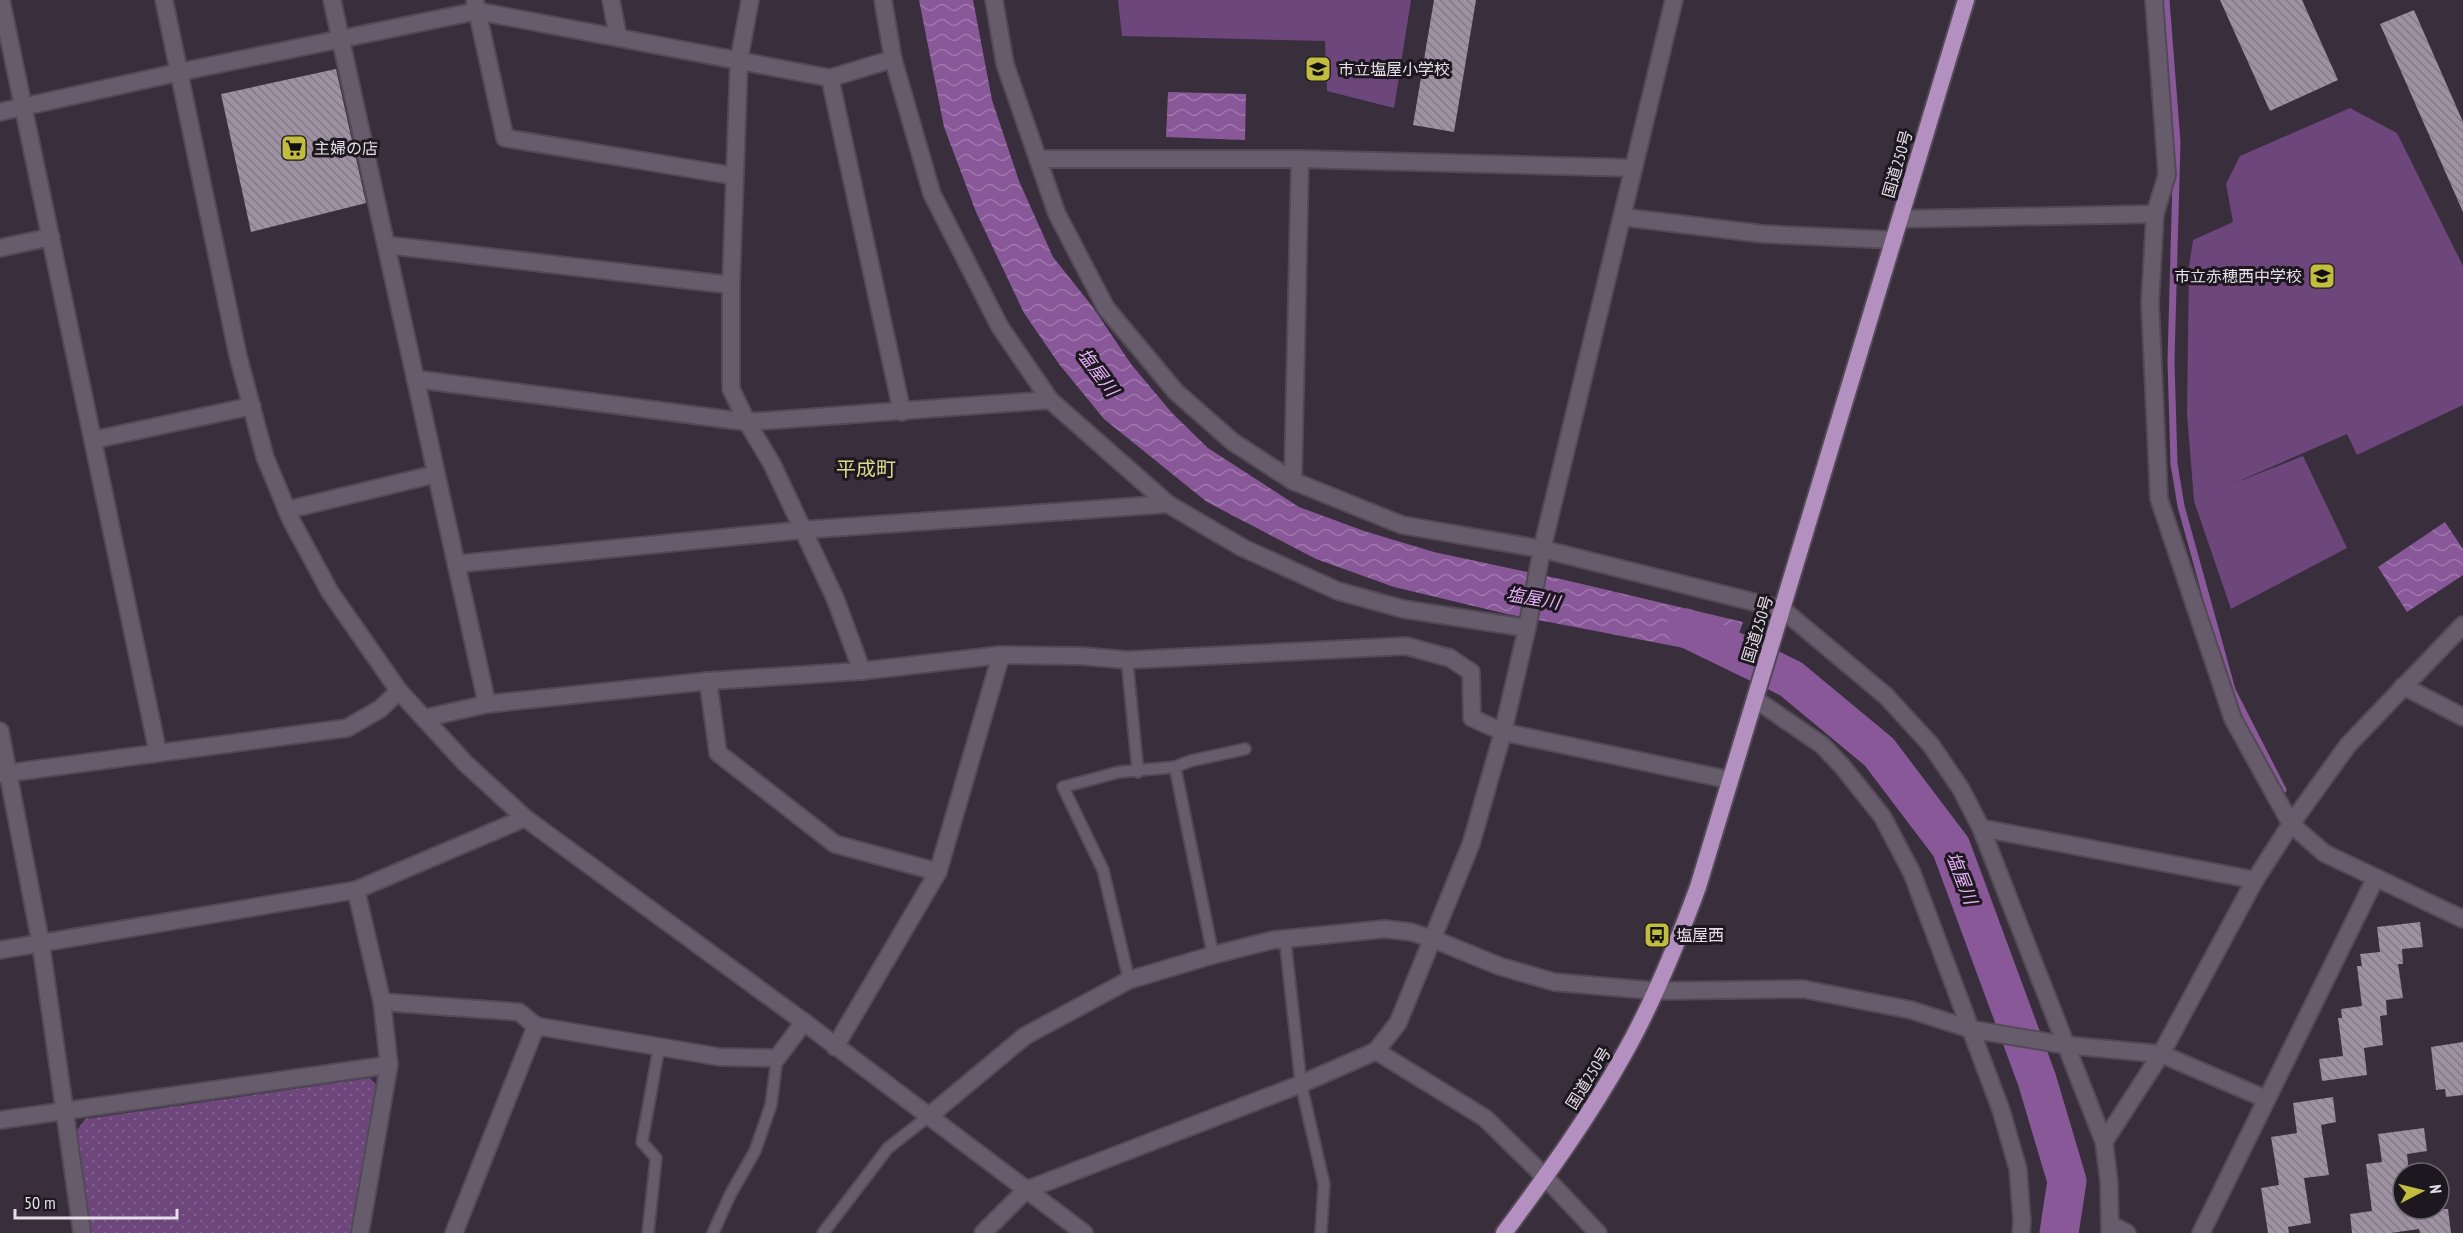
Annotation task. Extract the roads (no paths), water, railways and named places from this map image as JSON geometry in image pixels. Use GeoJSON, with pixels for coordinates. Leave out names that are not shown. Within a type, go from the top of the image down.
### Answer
{"type":"FeatureCollection","features":[{"type":"Feature","properties":{"kind":"highway","name":"国道250号"},"geometry":{"type":"LineString","coordinates":[[1504,1233],[1545,1177],[1625,1053],[1657,991],[1678,941],[1698,887],[1966,0]]}},
{"type":"Feature","properties":{"kind":"street"},"geometry":{"type":"LineString","coordinates":[[1,0],[158,753]]}},
{"type":"Feature","properties":{"kind":"street"},"geometry":{"type":"LineString","coordinates":[[164,0],[236,345],[266,457],[287,510],[330,592],[399,691],[465,763],[525,818],[804,1022],[1084,1233]]}},
{"type":"Feature","properties":{"kind":"street"},"geometry":{"type":"LineString","coordinates":[[332,0],[487,704]]}},
{"type":"Feature","properties":{"kind":"street"},"geometry":{"type":"LineString","coordinates":[[610,0],[618,38]]}},
{"type":"Feature","properties":{"kind":"street"},"geometry":{"type":"LineString","coordinates":[[750,0],[739,60],[731,285],[731,389],[772,464],[835,598],[862,670]]}},
{"type":"Feature","properties":{"kind":"street"},"geometry":{"type":"LineString","coordinates":[[883,0],[893,59],[932,194],[1000,327],[1050,400],[1168,504],[1243,548],[1338,591],[1403,609],[1527,628]]}},
{"type":"Feature","properties":{"kind":"street"},"geometry":{"type":"LineString","coordinates":[[994,0],[1005,64],[1057,214],[1106,308],[1176,392],[1233,442],[1293,482],[1402,525],[1542,549],[1782,609],[1886,696],[1931,745],[1961,789],[1981,828],[2104,1142],[2109,1182],[2110,1229],[2127,1233]]}},
{"type":"Feature","properties":{"kind":"street"},"geometry":{"type":"LineString","coordinates":[[983,1233],[1026,1190],[1301,1084],[1376,1051],[1398,1023],[1471,844],[1503,732],[1542,549],[1674,0]]}},
{"type":"Feature","properties":{"kind":"street"},"geometry":{"type":"LineString","coordinates":[[2154,0],[2167,175],[2155,214],[2150,303],[2159,499],[2233,719],[2291,824],[2324,853],[2463,919]]}},
{"type":"Feature","properties":{"kind":"street"},"geometry":{"type":"LineString","coordinates":[[0,112],[341,39],[476,5],[618,38],[830,78],[893,59]]}},
{"type":"Feature","properties":{"kind":"street"},"geometry":{"type":"LineString","coordinates":[[476,5],[505,138],[735,176]]}},
{"type":"Feature","properties":{"kind":"street"},"geometry":{"type":"LineString","coordinates":[[830,78],[902,412]]}},
{"type":"Feature","properties":{"kind":"street"},"geometry":{"type":"LineString","coordinates":[[1038,159],[1300,159],[1634,168]]}},
{"type":"Feature","properties":{"kind":"street"},"geometry":{"type":"LineString","coordinates":[[1293,482],[1300,159]]}},
{"type":"Feature","properties":{"kind":"street"},"geometry":{"type":"LineString","coordinates":[[1900,219],[2155,214]]}},
{"type":"Feature","properties":{"kind":"street"},"geometry":{"type":"LineString","coordinates":[[1622,217],[1763,234],[1894,240]]}},
{"type":"Feature","properties":{"kind":"street"},"geometry":{"type":"LineString","coordinates":[[0,248],[51,237]]}},
{"type":"Feature","properties":{"kind":"street"},"geometry":{"type":"LineString","coordinates":[[386,245],[731,285]]}},
{"type":"Feature","properties":{"kind":"street"},"geometry":{"type":"LineString","coordinates":[[415,379],[747,422],[1050,400]]}},
{"type":"Feature","properties":{"kind":"street"},"geometry":{"type":"LineString","coordinates":[[93,440],[252,406]]}},
{"type":"Feature","properties":{"kind":"street"},"geometry":{"type":"LineString","coordinates":[[287,510],[436,474]]}},
{"type":"Feature","properties":{"kind":"street"},"geometry":{"type":"LineString","coordinates":[[456,564],[802,530],[1168,504]]}},
{"type":"Feature","properties":{"kind":"street"},"geometry":{"type":"LineString","coordinates":[[2104,1142],[2161,1054],[2255,880],[2291,824],[2348,745],[2463,625]]}},
{"type":"Feature","properties":{"kind":"street"},"geometry":{"type":"LineString","coordinates":[[425,718],[487,704],[708,681],[862,670],[1001,655],[1081,656],[1127,660],[1406,646],[1450,658],[1471,672],[1473,717],[1503,732],[1730,780]]}},
{"type":"Feature","properties":{"kind":"street"},"geometry":{"type":"LineString","coordinates":[[835,1047],[938,872],[1001,655]]}},
{"type":"Feature","properties":{"kind":"street"},"geometry":{"type":"LineString","coordinates":[[708,681],[718,753],[835,844],[938,872]]}},
{"type":"Feature","properties":{"kind":"street"},"geometry":{"type":"LineString","coordinates":[[2403,686],[2463,717]]}},
{"type":"Feature","properties":{"kind":"street"},"geometry":{"type":"LineString","coordinates":[[4,774],[347,728],[380,709],[399,691]]}},
{"type":"Feature","properties":{"kind":"street"},"geometry":{"type":"LineString","coordinates":[[1755,699],[1794,724],[1822,746],[1882,816],[1912,873],[2001,1110],[2018,1169],[2021,1233]]}},
{"type":"Feature","properties":{"kind":"street"},"geometry":{"type":"LineString","coordinates":[[0,731],[4,774],[41,945],[82,1233]]}},
{"type":"Feature","properties":{"kind":"street"},"geometry":{"type":"LineString","coordinates":[[0,950],[41,945],[356,890],[525,818]]}},
{"type":"Feature","properties":{"kind":"street"},"geometry":{"type":"LineString","coordinates":[[1981,828],[2255,880]]}},
{"type":"Feature","properties":{"kind":"street"},"geometry":{"type":"LineString","coordinates":[[2201,1233],[2375,879]]}},
{"type":"Feature","properties":{"kind":"street"},"geometry":{"type":"LineString","coordinates":[[356,890],[382,1002],[389,1065],[360,1233]]}},
{"type":"Feature","properties":{"kind":"street"},"geometry":{"type":"LineString","coordinates":[[929,1116],[1025,1036],[1129,980],[1213,955],[1285,939],[1385,929],[1411,932],[1499,966],[1554,982],[1657,991],[1803,989],[1911,1010],[1970,1029],[2065,1045],[2161,1054],[2266,1099]]}},
{"type":"Feature","properties":{"kind":"street"},"geometry":{"type":"LineString","coordinates":[[382,1002],[519,1012],[536,1026],[720,1057],[777,1058],[804,1022]]}},
{"type":"Feature","properties":{"kind":"street"},"geometry":{"type":"LineString","coordinates":[[454,1233],[536,1026]]}},
{"type":"Feature","properties":{"kind":"street"},"geometry":{"type":"LineString","coordinates":[[1376,1051],[1485,1119],[1598,1233]]}},
{"type":"Feature","properties":{"kind":"street"},"geometry":{"type":"LineString","coordinates":[[0,1120],[389,1065]]}},
{"type":"Feature","properties":{"kind":"lane"},"geometry":{"type":"LineString","coordinates":[[1127,660],[1137,772]]}},
{"type":"Feature","properties":{"kind":"lane"},"geometry":{"type":"LineString","coordinates":[[1129,980],[1103,870],[1063,787],[1119,772],[1175,767],[1190,761],[1245,749]]}},
{"type":"Feature","properties":{"kind":"lane"},"geometry":{"type":"LineString","coordinates":[[1175,767],[1213,955]]}},
{"type":"Feature","properties":{"kind":"lane"},"geometry":{"type":"LineString","coordinates":[[1285,939],[1301,1084],[1324,1184],[1321,1233]]}},
{"type":"Feature","properties":{"kind":"lane"},"geometry":{"type":"LineString","coordinates":[[648,1233],[656,1158],[642,1142],[659,1047]]}},
{"type":"Feature","properties":{"kind":"lane"},"geometry":{"type":"LineString","coordinates":[[713,1233],[730,1195],[755,1151],[771,1105],[777,1058]]}},
{"type":"Feature","properties":{"kind":"lane"},"geometry":{"type":"LineString","coordinates":[[823,1233],[888,1148],[929,1116]]}},
{"type":"Feature","properties":{"kind":"water"},"geometry":{"type":"Polygon","coordinates":[[[919,0],[973,0],[992,100],[1019,181],[1053,257],[1092,306],[1131,364],[1172,413],[1208,448],[1299,507],[1364,531],[1434,552],[1743,622],[1728,666],[1684,648],[1507,614],[1394,587],[1316,559],[1207,502],[1104,419],[1059,364],[1024,313],[976,212],[944,127],[919,0]]]}},
{"type":"Feature","properties":{"kind":"water"},"geometry":{"type":"Polygon","coordinates":[[[1168,92],[1246,94],[1245,140],[1166,137],[1168,92]]]}},
{"type":"Feature","properties":{"kind":"water"},"geometry":{"type":"Polygon","coordinates":[[[2445,522],[2463,549],[2463,575],[2407,612],[2378,567],[2445,522]]]}},
{"type":"Feature","properties":{"kind":"waterway"},"geometry":{"type":"LineString","coordinates":[[2166,0],[2177,142],[2171,361],[2174,464],[2181,506],[2232,690],[2283,790]]}},
{"type":"Feature","properties":{"kind":"waterway","name":"塩屋川"},"geometry":{"type":"LineString","coordinates":[[1686,628],[1791,679],[1879,752],[1951,847],[2037,1080],[2067,1181],[2059,1233]]}},
{"type":"Feature","properties":{"kind":"place","name":"市立塩屋小学校"},"geometry":{"type":"Point","coordinates":[1318,69]}},
{"type":"Feature","properties":{"kind":"place","name":"主婦の店"},"geometry":{"type":"Point","coordinates":[294,148]}},
{"type":"Feature","properties":{"kind":"place","name":"市立赤穂西中学校"},"geometry":{"type":"Point","coordinates":[2322,276]}},
{"type":"Feature","properties":{"kind":"place","name":"塩屋西"},"geometry":{"type":"Point","coordinates":[1657,935]}},
{"type":"Feature","properties":{"kind":"district","name":"平成町"},"geometry":{"type":"Point","coordinates":[866,469]}}]}
